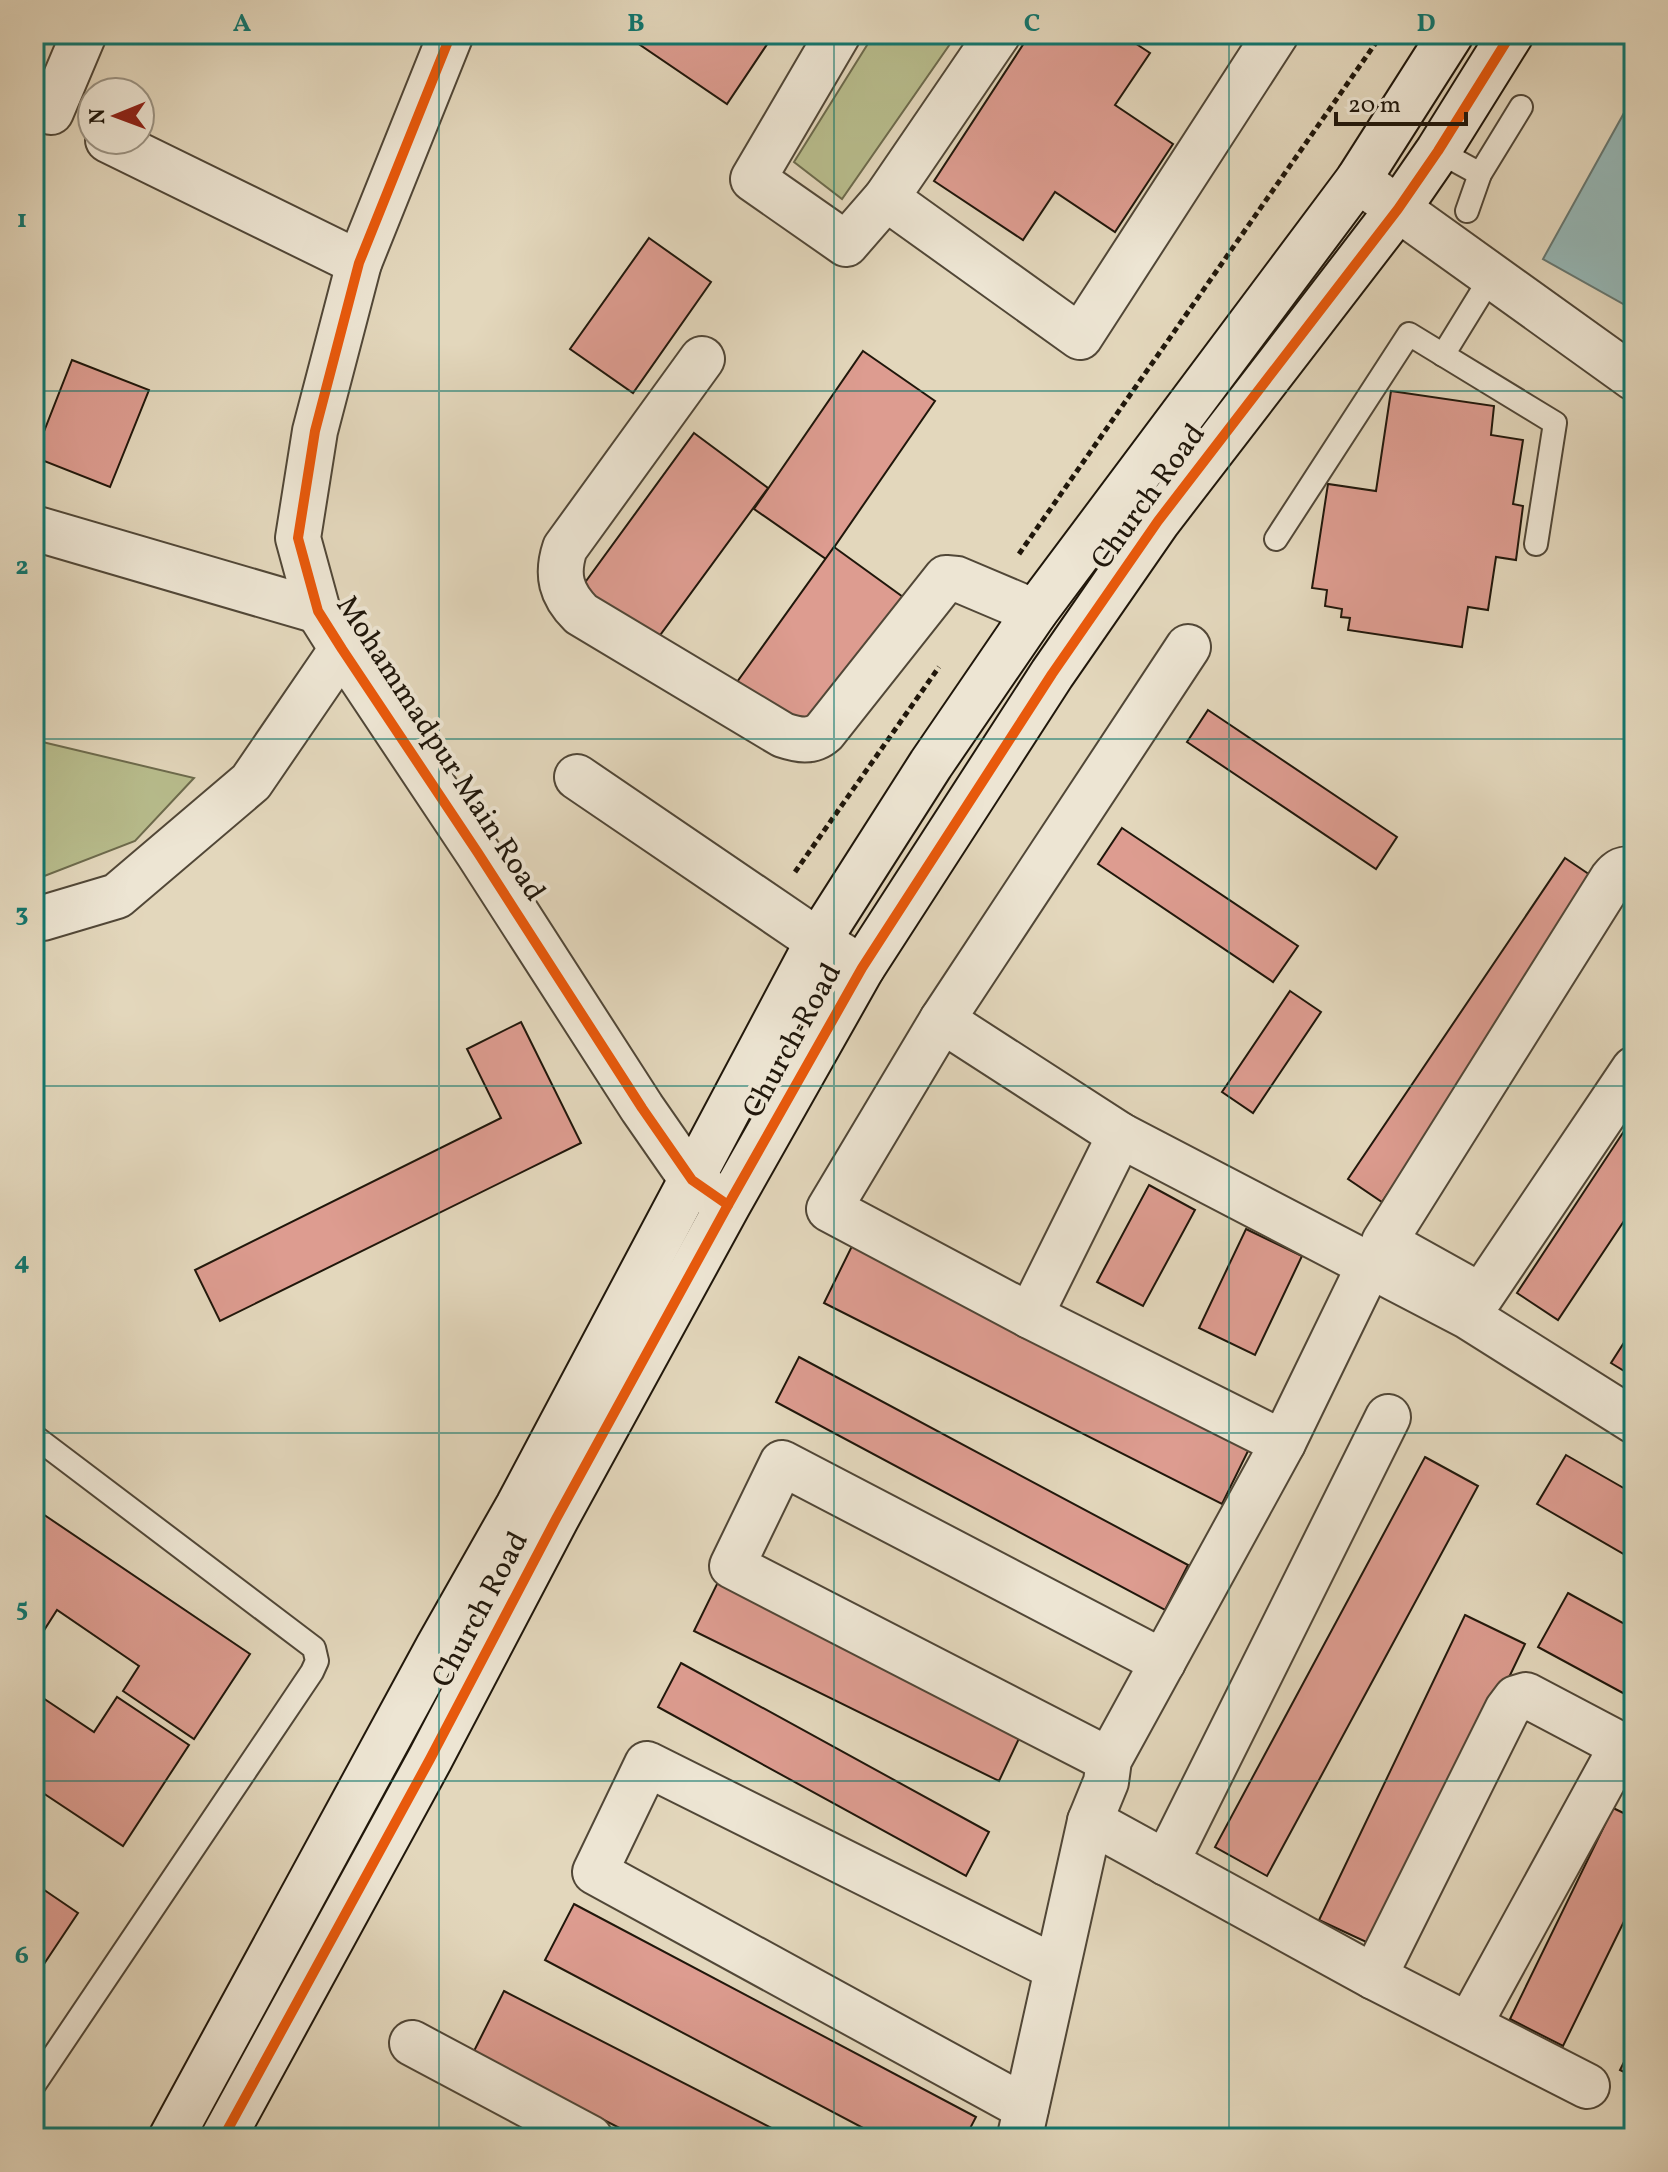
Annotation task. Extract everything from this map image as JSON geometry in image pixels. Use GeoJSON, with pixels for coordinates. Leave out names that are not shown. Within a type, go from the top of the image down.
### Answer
{"type":"FeatureCollection","features":[{"type":"Feature","properties":{"kind":"street"},"geometry":{"type":"LineString","coordinates":[[76,124],[43,108],[84,34]]}},
{"type":"Feature","properties":{"kind":"street","name":"Mohammadpur Main Road"},"geometry":{"type":"LineString","coordinates":[[451,34],[359,263],[315,431],[298,538],[318,611],[692,1180]]}},
{"type":"Feature","properties":{"kind":"street"},"geometry":{"type":"LineString","coordinates":[[838,34],[753,179],[846,244],[886,198],[998,34]]}},
{"type":"Feature","properties":{"kind":"street"},"geometry":{"type":"LineString","coordinates":[[886,198],[1080,337],[1276,34]]}},
{"type":"Feature","properties":{"kind":"street","name":"Church Road"},"geometry":{"type":"LineString","coordinates":[[171,2138],[518,1506],[818,941],[931,764],[1035,612],[1358,180],[1451,34]]}},
{"type":"Feature","properties":{"kind":"street","name":"Church Road"},"geometry":{"type":"LineString","coordinates":[[223,2138],[430,1759],[556,1519],[862,968],[1043,686],[1158,521],[1398,209],[1511,34]]}},
{"type":"Feature","properties":{"kind":"street"},"geometry":{"type":"LineString","coordinates":[[141,156],[359,263]]}},
{"type":"Feature","properties":{"kind":"street"},"geometry":{"type":"LineString","coordinates":[[1358,180],[1634,378]]}},
{"type":"Feature","properties":{"kind":"street"},"geometry":{"type":"LineString","coordinates":[[702,359],[565,548],[559,571],[570,602],[581,614],[783,735],[806,740],[824,732],[946,578],[957,579],[1035,612]]}},
{"type":"Feature","properties":{"kind":"street"},"geometry":{"type":"LineString","coordinates":[[34,528],[318,611]]}},
{"type":"Feature","properties":{"kind":"street"},"geometry":{"type":"LineString","coordinates":[[1188,647],[942,1020],[829,1209],[1030,1316],[1283,1443]]}},
{"type":"Feature","properties":{"kind":"street"},"geometry":{"type":"LineString","coordinates":[[34,919],[117,896],[251,782],[342,649]]}},
{"type":"Feature","properties":{"kind":"street"},"geometry":{"type":"LineString","coordinates":[[577,777],[862,968]]}},
{"type":"Feature","properties":{"kind":"street"},"geometry":{"type":"LineString","coordinates":[[1056,1968],[647,1764],[595,1872],[1023,2123],[1090,1821],[1106,1782],[1109,1760],[1283,1443],[1391,1268],[1384,1242],[1616,872],[1624,869],[1634,871]]}},
{"type":"Feature","properties":{"kind":"street"},"geometry":{"type":"LineString","coordinates":[[942,1020],[1120,1135],[1391,1268],[1634,1421]]}},
{"type":"Feature","properties":{"kind":"street"},"geometry":{"type":"LineString","coordinates":[[1391,1268],[1481,1296],[1634,1069]]}},
{"type":"Feature","properties":{"kind":"street"},"geometry":{"type":"LineString","coordinates":[[1030,1316],[1120,1135]]}},
{"type":"Feature","properties":{"kind":"street"},"geometry":{"type":"LineString","coordinates":[[692,1180],[728,1205]]}},
{"type":"Feature","properties":{"kind":"street"},"geometry":{"type":"LineString","coordinates":[[1166,1863],[1388,1417]]}},
{"type":"Feature","properties":{"kind":"street"},"geometry":{"type":"LineString","coordinates":[[1109,1760],[732,1566],[782,1463],[1163,1662]]}},
{"type":"Feature","properties":{"kind":"street"},"geometry":{"type":"LineString","coordinates":[[1374,1977],[1507,1710],[1516,1698],[1526,1695],[1628,1749],[1469,2025]]}},
{"type":"Feature","properties":{"kind":"street"},"geometry":{"type":"LineString","coordinates":[[1090,1821],[1374,1977],[1587,2086]]}},
{"type":"Feature","properties":{"kind":"street"},"geometry":{"type":"LineString","coordinates":[[412,2043],[590,2138]]}},
{"type":"Feature","properties":{"kind":"lane"},"geometry":{"type":"LineString","coordinates":[[1467,211],[1480,174],[1521,107]]}},
{"type":"Feature","properties":{"kind":"lane"},"geometry":{"type":"LineString","coordinates":[[1438,151],[1480,174]]}},
{"type":"Feature","properties":{"kind":"lane"},"geometry":{"type":"LineString","coordinates":[[1443,355],[1491,277]]}},
{"type":"Feature","properties":{"kind":"lane"},"geometry":{"type":"LineString","coordinates":[[1276,539],[1409,334],[1555,423],[1536,544]]}},
{"type":"Feature","properties":{"kind":"lane"},"geometry":{"type":"LineString","coordinates":[[34,1436],[314,1648],[317,1661],[34,2085]]}},
{"type":"Feature","properties":{"kind":"path"},"geometry":{"type":"LineString","coordinates":[[991,593],[1382,34]]}},
{"type":"Feature","properties":{"kind":"path"},"geometry":{"type":"LineString","coordinates":[[770,908],[947,656]]}},
{"type":"Feature","properties":{"kind":"green space"},"geometry":{"type":"Polygon","coordinates":[[[874,34],[957,34],[842,199],[794,162],[874,34]]]}},
{"type":"Feature","properties":{"kind":"green space"},"geometry":{"type":"Polygon","coordinates":[[[34,740],[194,778],[135,841],[34,880],[34,740]]]}},
{"type":"Feature","properties":{"kind":"water"},"geometry":{"type":"Polygon","coordinates":[[[1624,113],[1634,119],[1634,310],[1543,259],[1624,113]]]}},
{"type":"Feature","properties":{"kind":"building"},"geometry":{"type":"Polygon","coordinates":[[[624,34],[774,34],[727,104],[624,34]]]}},
{"type":"Feature","properties":{"kind":"building"},"geometry":{"type":"Polygon","coordinates":[[[1030,34],[1121,34],[1150,53],[1115,105],[1173,144],[1115,232],[1055,192],[1023,240],[934,181],[1030,34]]]}},
{"type":"Feature","properties":{"kind":"building"},"geometry":{"type":"Polygon","coordinates":[[[1140,34],[1157,34],[1151,42],[1140,34]]]}},
{"type":"Feature","properties":{"kind":"building"},"geometry":{"type":"Polygon","coordinates":[[[649,238],[711,282],[633,393],[570,349],[649,238]]]}},
{"type":"Feature","properties":{"kind":"building"},"geometry":{"type":"Polygon","coordinates":[[[863,351],[935,401],[826,559],[754,509],[863,351]]]}},
{"type":"Feature","properties":{"kind":"building"},"geometry":{"type":"Polygon","coordinates":[[[72,360],[149,390],[110,487],[34,457],[72,360]]]}},
{"type":"Feature","properties":{"kind":"building"},"geometry":{"type":"Polygon","coordinates":[[[1391,391],[1494,406],[1491,435],[1523,440],[1513,504],[1523,506],[1516,560],[1496,557],[1488,610],[1468,607],[1462,647],[1348,630],[1350,618],[1341,617],[1342,609],[1325,606],[1327,590],[1312,588],[1328,484],[1376,491],[1391,391]]]}},
{"type":"Feature","properties":{"kind":"building"},"geometry":{"type":"Polygon","coordinates":[[[694,433],[768,488],[655,642],[581,588],[694,433]]]}},
{"type":"Feature","properties":{"kind":"building"},"geometry":{"type":"Polygon","coordinates":[[[834,547],[903,597],[805,732],[737,682],[834,547]]]}},
{"type":"Feature","properties":{"kind":"building"},"geometry":{"type":"Polygon","coordinates":[[[1208,710],[1397,837],[1376,869],[1187,742],[1208,710]]]}},
{"type":"Feature","properties":{"kind":"building"},"geometry":{"type":"Polygon","coordinates":[[[1122,828],[1298,946],[1273,982],[1098,864],[1122,828]]]}},
{"type":"Feature","properties":{"kind":"building"},"geometry":{"type":"Polygon","coordinates":[[[1565,858],[1599,881],[1382,1202],[1348,1179],[1565,858]]]}},
{"type":"Feature","properties":{"kind":"building"},"geometry":{"type":"Polygon","coordinates":[[[1290,991],[1321,1012],[1253,1113],[1222,1092],[1290,991]]]}},
{"type":"Feature","properties":{"kind":"building"},"geometry":{"type":"Polygon","coordinates":[[[521,1022],[581,1143],[220,1321],[195,1270],[501,1118],[467,1049],[521,1022]]]}},
{"type":"Feature","properties":{"kind":"building"},"geometry":{"type":"Polygon","coordinates":[[[1634,1116],[1634,1206],[1558,1320],[1517,1293],[1634,1116]]]}},
{"type":"Feature","properties":{"kind":"building"},"geometry":{"type":"Polygon","coordinates":[[[1149,1185],[1195,1210],[1143,1306],[1097,1282],[1149,1185]]]}},
{"type":"Feature","properties":{"kind":"building"},"geometry":{"type":"Polygon","coordinates":[[[1246,1229],[1302,1256],[1255,1355],[1199,1328],[1246,1229]]]}},
{"type":"Feature","properties":{"kind":"building"},"geometry":{"type":"Polygon","coordinates":[[[852,1246],[1250,1447],[1222,1504],[824,1303],[852,1246]]]}},
{"type":"Feature","properties":{"kind":"building"},"geometry":{"type":"Polygon","coordinates":[[[1634,1327],[1634,1377],[1611,1363],[1634,1327]]]}},
{"type":"Feature","properties":{"kind":"building"},"geometry":{"type":"Polygon","coordinates":[[[799,1357],[1188,1565],[1165,1610],[776,1402],[799,1357]]]}},
{"type":"Feature","properties":{"kind":"building"},"geometry":{"type":"Polygon","coordinates":[[[1566,1455],[1634,1494],[1634,1560],[1537,1504],[1566,1455]]]}},
{"type":"Feature","properties":{"kind":"building"},"geometry":{"type":"Polygon","coordinates":[[[1425,1457],[1478,1486],[1267,1876],[1215,1847],[1425,1457]]]}},
{"type":"Feature","properties":{"kind":"building"},"geometry":{"type":"Polygon","coordinates":[[[34,1508],[250,1654],[194,1739],[123,1691],[139,1666],[57,1610],[34,1646],[34,1508]]]}},
{"type":"Feature","properties":{"kind":"building"},"geometry":{"type":"Polygon","coordinates":[[[719,1580],[1023,1730],[999,1781],[694,1631],[719,1580]]]}},
{"type":"Feature","properties":{"kind":"building"},"geometry":{"type":"Polygon","coordinates":[[[1568,1593],[1634,1629],[1634,1699],[1538,1647],[1568,1593]]]}},
{"type":"Feature","properties":{"kind":"building"},"geometry":{"type":"Polygon","coordinates":[[[1465,1615],[1525,1644],[1379,1948],[1319,1920],[1465,1615]]]}},
{"type":"Feature","properties":{"kind":"building"},"geometry":{"type":"Polygon","coordinates":[[[681,1663],[989,1832],[966,1876],[658,1707],[681,1663]]]}},
{"type":"Feature","properties":{"kind":"building"},"geometry":{"type":"Polygon","coordinates":[[[34,1692],[94,1732],[117,1697],[189,1745],[123,1846],[34,1787],[34,1692]]]}},
{"type":"Feature","properties":{"kind":"building"},"geometry":{"type":"Polygon","coordinates":[[[1613,1808],[1634,1818],[1634,1901],[1563,2046],[1510,2019],[1613,1808]]]}},
{"type":"Feature","properties":{"kind":"building"},"geometry":{"type":"Polygon","coordinates":[[[34,1883],[78,1913],[34,1979],[34,1883]]]}},
{"type":"Feature","properties":{"kind":"building"},"geometry":{"type":"Polygon","coordinates":[[[574,1904],[976,2117],[965,2138],[882,2138],[545,1960],[574,1904]]]}},
{"type":"Feature","properties":{"kind":"building"},"geometry":{"type":"Polygon","coordinates":[[[504,1991],[791,2138],[639,2138],[473,2053],[504,1991]]]}},
{"type":"Feature","properties":{"kind":"building"},"geometry":{"type":"Polygon","coordinates":[[[1634,2042],[1634,2077],[1620,2070],[1634,2042]]]}},
{"type":"Feature","properties":{"kind":"cycle path"},"geometry":{"type":"LineString","coordinates":[[451,34],[359,263],[315,431],[298,538],[318,611],[342,649],[642,1108],[692,1180],[728,1205]]}},
{"type":"Feature","properties":{"kind":"cycle path"},"geometry":{"type":"LineString","coordinates":[[223,2138],[430,1759],[556,1519],[862,968],[1052,674],[1158,521],[1398,209],[1511,34]]}}]}
